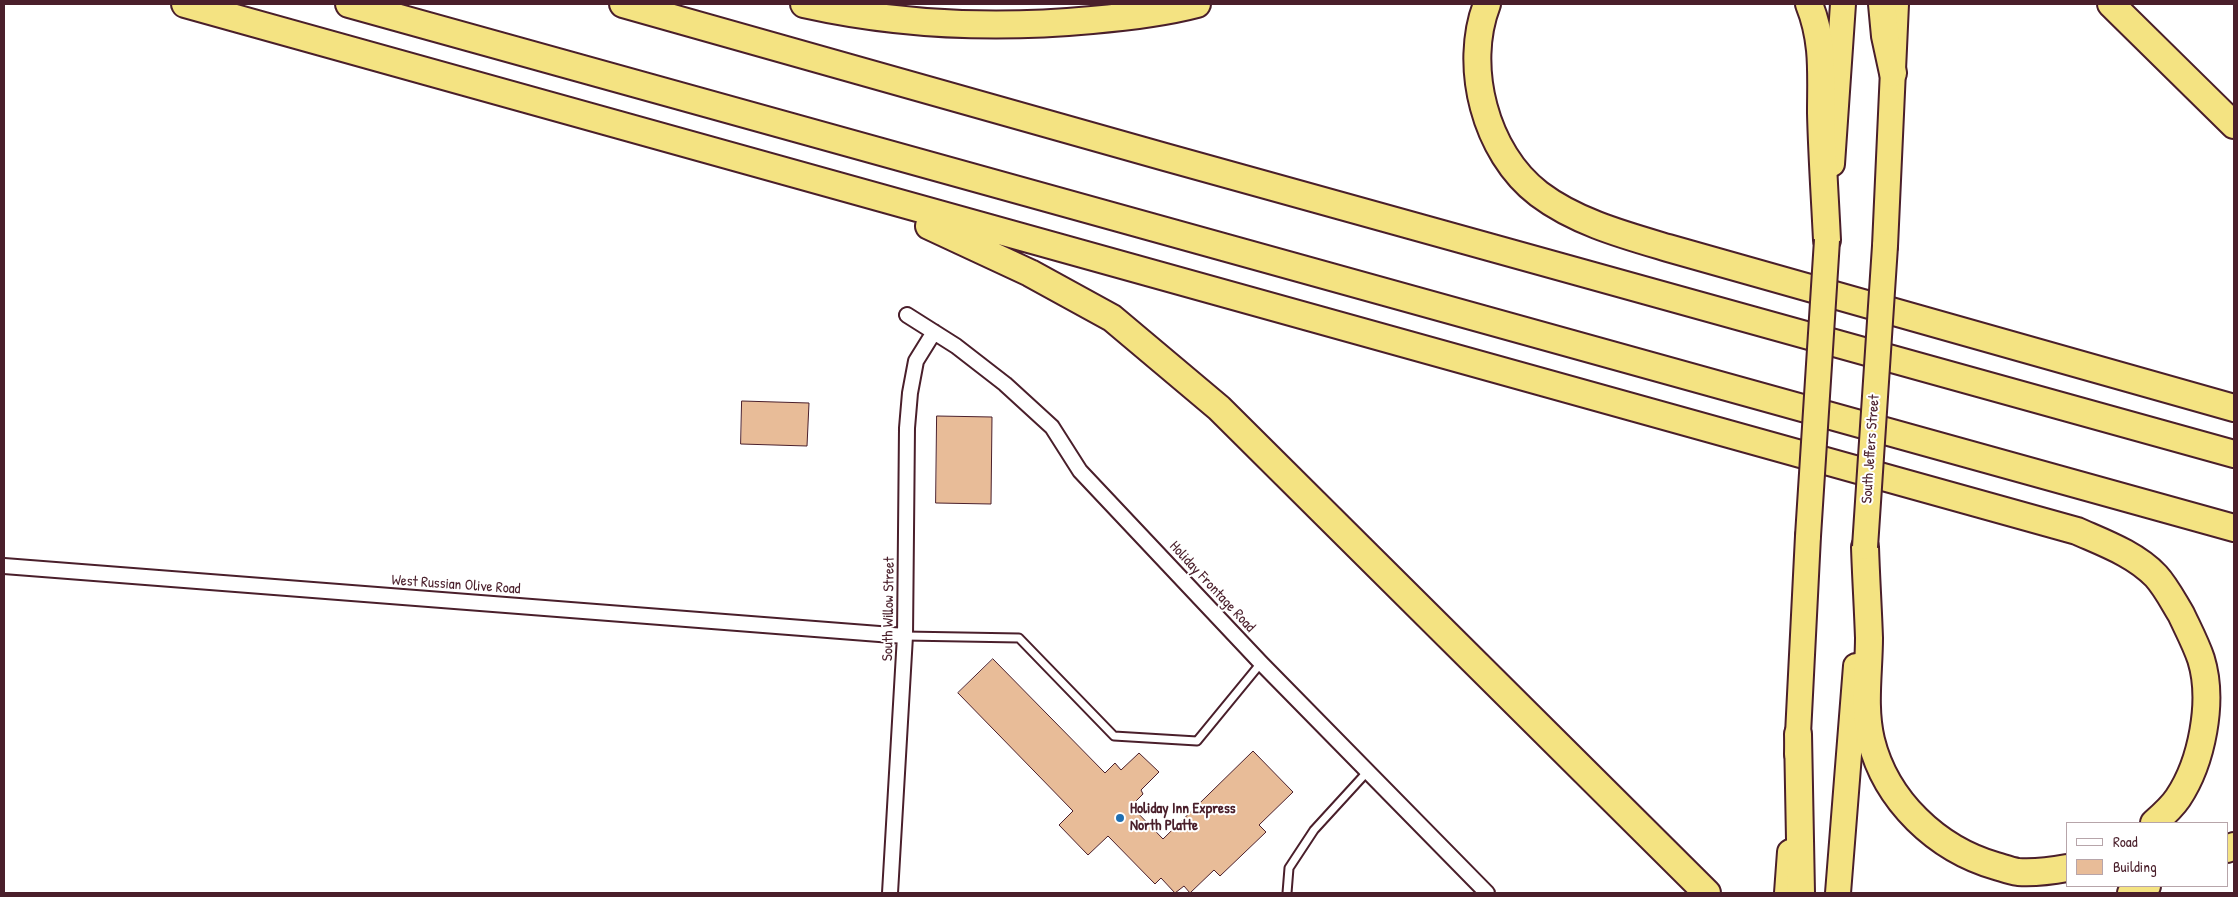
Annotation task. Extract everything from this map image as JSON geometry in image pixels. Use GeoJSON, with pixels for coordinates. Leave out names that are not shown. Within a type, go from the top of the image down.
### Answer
{"type":"FeatureCollection","features":[{"type":"Feature","properties":{"kind":"highway"},"geometry":{"type":"LineString","coordinates":[[184,4],[2077,531],[2125,553],[2155,576],[2172,598],[2191,634],[2202,661],[2207,705],[2202,739],[2193,769],[2177,799],[2155,822]]}},
{"type":"Feature","properties":{"kind":"highway"},"geometry":{"type":"LineString","coordinates":[[349,4],[2234,528]]}},
{"type":"Feature","properties":{"kind":"highway"},"geometry":{"type":"LineString","coordinates":[[623,4],[1165,157],[2234,454]]}},
{"type":"Feature","properties":{"kind":"highway"},"geometry":{"type":"LineString","coordinates":[[804,4],[896,20],[959,24],[1026,24],[1136,16],[1197,4]]}},
{"type":"Feature","properties":{"kind":"highway"},"geometry":{"type":"LineString","coordinates":[[1487,4],[1478,35],[1476,62],[1479,92],[1486,115],[1498,143],[1514,168],[1538,193],[1574,215],[1617,233],[1668,248],[2234,408]]}},
{"type":"Feature","properties":{"kind":"highway"},"geometry":{"type":"LineString","coordinates":[[1809,4],[1822,61],[1821,113],[1827,240]]}},
{"type":"Feature","properties":{"kind":"highway"},"geometry":{"type":"LineString","coordinates":[[1787,893],[1843,4]]}},
{"type":"Feature","properties":{"kind":"highway"},"geometry":{"type":"LineString","coordinates":[[1882,4],[1885,36],[1893,73]]}},
{"type":"Feature","properties":{"kind":"highway","name":"South Jeffers Street"},"geometry":{"type":"LineString","coordinates":[[1838,893],[1865,547],[1885,246],[1896,4]]}},
{"type":"Feature","properties":{"kind":"highway"},"geometry":{"type":"LineString","coordinates":[[2111,4],[2234,125]]}},
{"type":"Feature","properties":{"kind":"highway"},"geometry":{"type":"LineString","coordinates":[[774,169],[905,216],[964,241],[1030,273],[1112,318],[1219,408],[1707,893]]}},
{"type":"Feature","properties":{"kind":"highway"},"geometry":{"type":"LineString","coordinates":[[1865,547],[1868,638],[1867,696],[1871,740],[1889,782],[1904,806],[1925,829],[1960,853],[2017,872],[2050,871],[2066,868]]}},
{"type":"Feature","properties":{"kind":"highway"},"geometry":{"type":"LineString","coordinates":[[1798,734],[1801,893]]}},
{"type":"Feature","properties":{"kind":"highway"},"geometry":{"type":"LineString","coordinates":[[2131,893],[2145,887]]}},
{"type":"Feature","properties":{"kind":"street","name":"Holiday Frontage Road"},"geometry":{"type":"LineString","coordinates":[[907,315],[934,332],[1005,384],[1052,427],[1080,471],[1261,663],[1487,893]]}},
{"type":"Feature","properties":{"kind":"street","name":"South Willow Street"},"geometry":{"type":"LineString","coordinates":[[890,893],[905,636],[907,428],[910,393],[916,361],[934,332]]}},
{"type":"Feature","properties":{"kind":"street","name":"West Russian Olive Road"},"geometry":{"type":"LineString","coordinates":[[4,566],[905,636]]}},
{"type":"Feature","properties":{"kind":"lane"},"geometry":{"type":"LineString","coordinates":[[905,636],[1019,638],[1114,736],[1197,741],[1261,663]]}},
{"type":"Feature","properties":{"kind":"lane"},"geometry":{"type":"LineString","coordinates":[[1287,893],[1289,868],[1309,837],[1368,771]]}},
{"type":"Feature","properties":{"kind":"building"},"geometry":{"type":"Polygon","coordinates":[[[742,401],[809,403],[807,446],[741,444],[742,401]]]}},
{"type":"Feature","properties":{"kind":"building"},"geometry":{"type":"Polygon","coordinates":[[[937,416],[992,417],[991,504],[936,503],[937,416]]]}},
{"type":"Feature","properties":{"kind":"building"},"geometry":{"type":"Polygon","coordinates":[[[993,659],[1105,773],[1115,763],[1121,770],[1139,753],[1159,772],[1141,790],[1143,794],[1131,806],[1163,839],[1253,751],[1293,792],[1259,825],[1266,832],[1220,876],[1214,870],[1190,893],[1184,886],[1175,893],[1161,878],[1155,884],[1108,836],[1088,855],[1059,825],[1073,811],[958,693],[993,659]]]}},
{"type":"Feature","properties":{"kind":"place","name":"Holiday Inn Express North Platte"},"geometry":{"type":"Point","coordinates":[1120,818]}}]}
